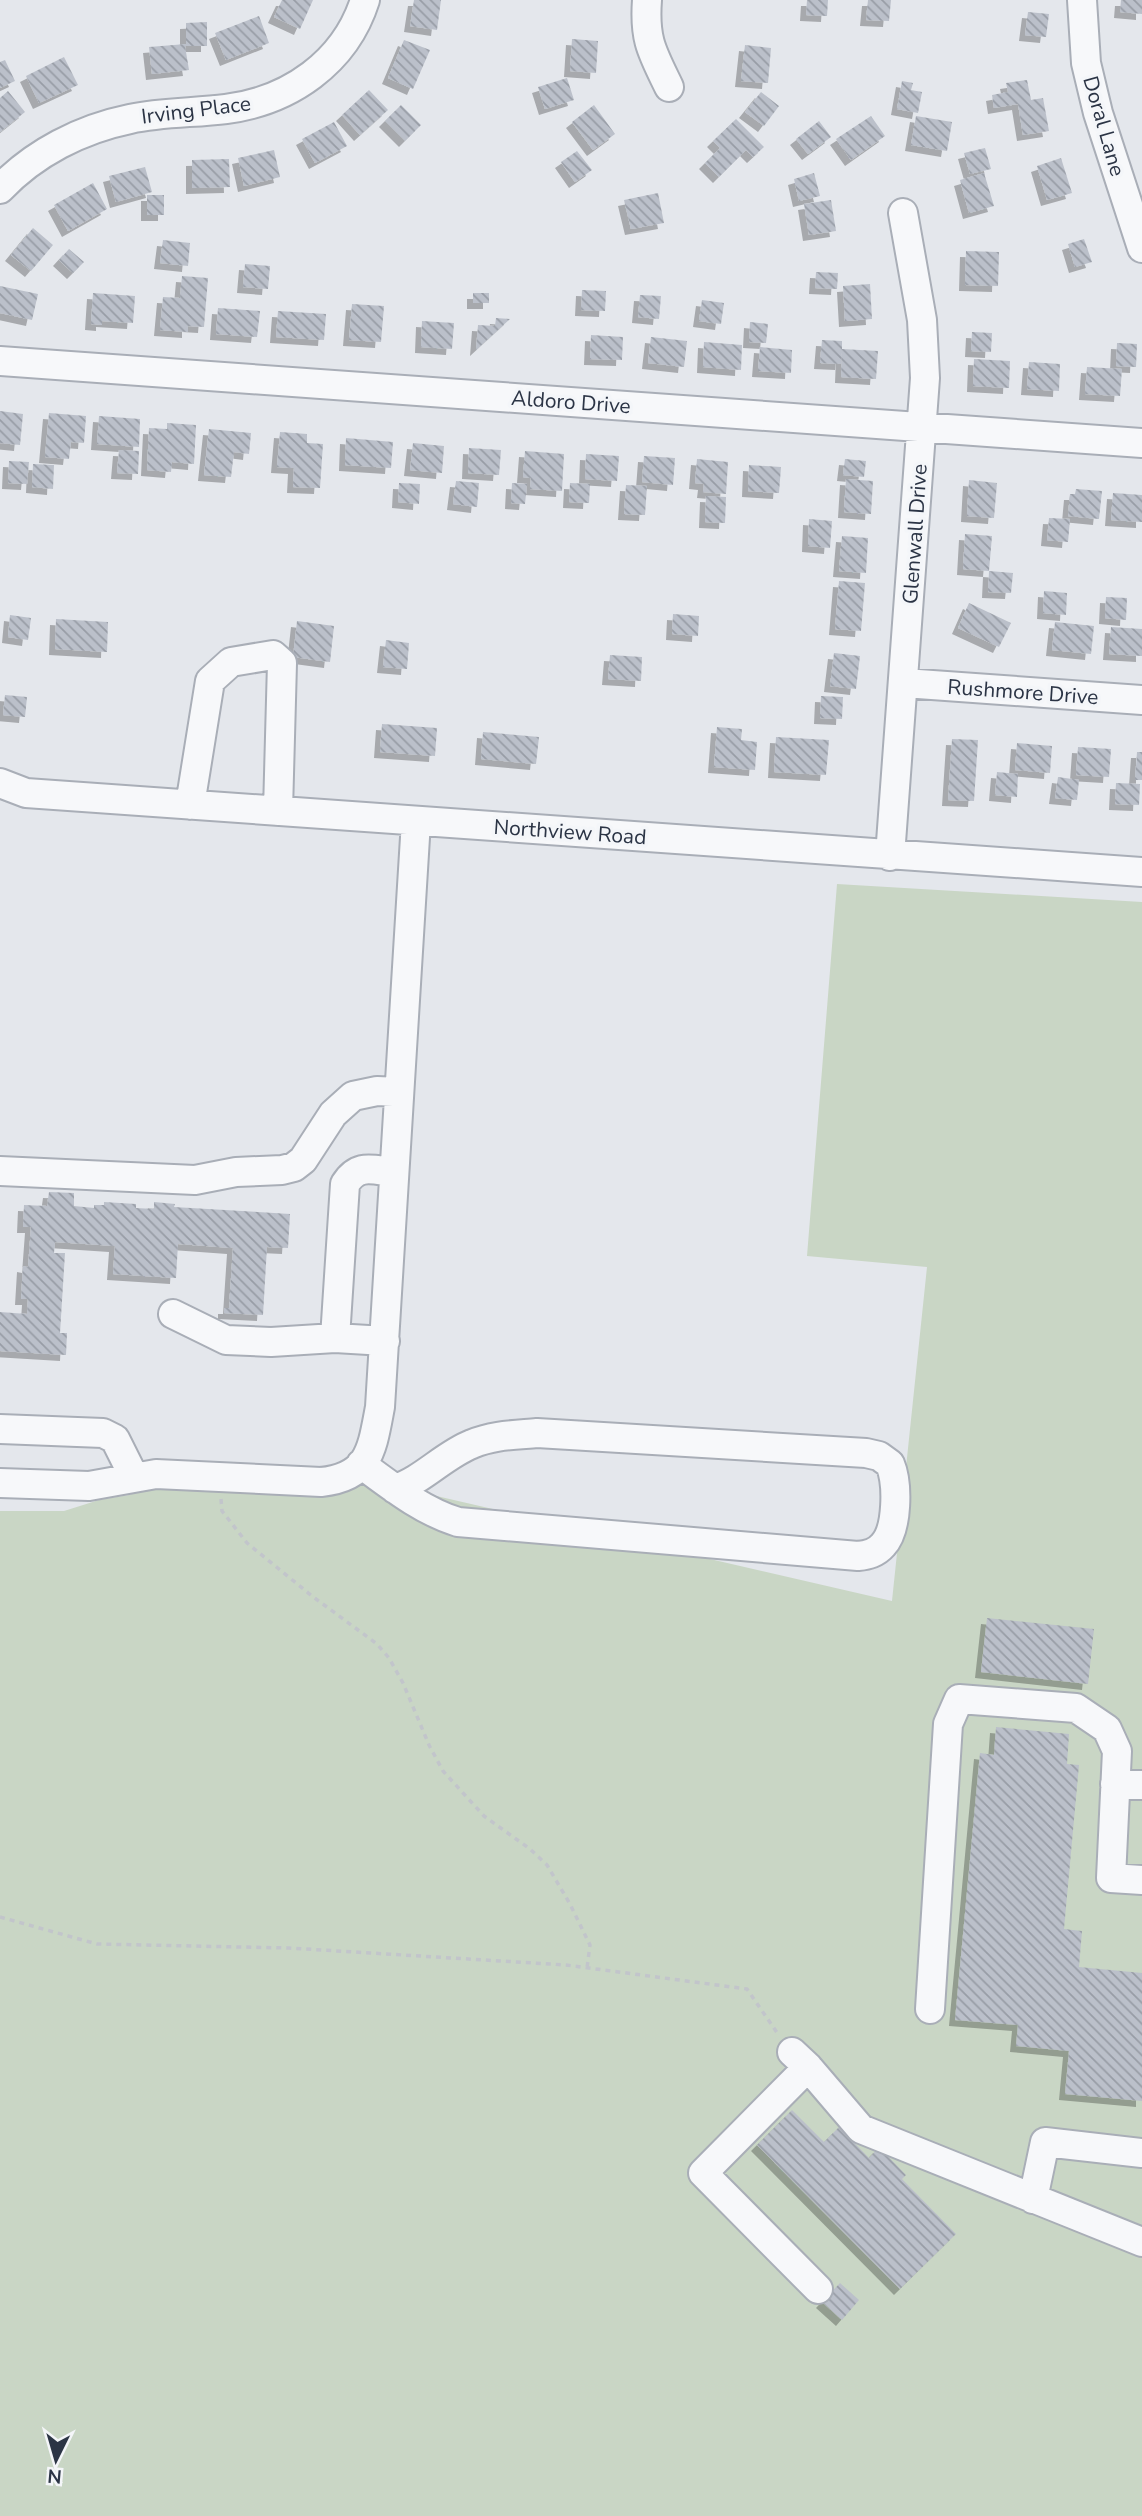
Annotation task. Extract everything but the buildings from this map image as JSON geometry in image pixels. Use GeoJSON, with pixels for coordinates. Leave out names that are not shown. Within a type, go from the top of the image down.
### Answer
{"type":"FeatureCollection","features":[{"type":"Feature","properties":{"kind":"street","name":"Irving Place"},"geometry":{"type":"LineString","coordinates":[[0,189],[31,161],[74,136],[102,125],[132,118],[228,109],[259,103],[281,94],[306,80],[331,59],[353,29],[365,0]]}},
{"type":"Feature","properties":{"kind":"street"},"geometry":{"type":"LineString","coordinates":[[647,0],[648,44],[669,87]]}},
{"type":"Feature","properties":{"kind":"street","name":"Doral Lane"},"geometry":{"type":"LineString","coordinates":[[1082,0],[1086,63],[1098,113],[1142,248]]}},
{"type":"Feature","properties":{"kind":"street","name":"Glenwall Drive"},"geometry":{"type":"LineString","coordinates":[[890,856],[925,378],[922,320],[903,213]]}},
{"type":"Feature","properties":{"kind":"street","name":"Aldoro Drive"},"geometry":{"type":"LineString","coordinates":[[0,361],[1142,443]]}},
{"type":"Feature","properties":{"kind":"street"},"geometry":{"type":"LineString","coordinates":[[190,805],[210,681],[231,662],[273,655],[282,663],[278,811]]}},
{"type":"Feature","properties":{"kind":"street","name":"Rushmore Drive"},"geometry":{"type":"LineString","coordinates":[[904,682],[1142,700]]}},
{"type":"Feature","properties":{"kind":"street","name":"Northview Road"},"geometry":{"type":"LineString","coordinates":[[0,783],[13,795],[1142,872]]}},
{"type":"Feature","properties":{"kind":"street"},"geometry":{"type":"LineString","coordinates":[[0,1483],[89,1486],[156,1474],[321,1482],[342,1479],[369,1455],[380,1407],[385,1340],[416,821]]}},
{"type":"Feature","properties":{"kind":"street"},"geometry":{"type":"LineString","coordinates":[[0,1171],[195,1180],[236,1172],[282,1170],[294,1167],[303,1160],[333,1114],[353,1096],[377,1091],[399,1092]]}},
{"type":"Feature","properties":{"kind":"street"},"geometry":{"type":"LineString","coordinates":[[335,1338],[345,1184],[352,1173],[362,1169],[394,1172]]}},
{"type":"Feature","properties":{"kind":"street"},"geometry":{"type":"LineString","coordinates":[[173,1314],[226,1340],[385,1340]]}},
{"type":"Feature","properties":{"kind":"street"},"geometry":{"type":"LineString","coordinates":[[0,1429],[103,1433],[116,1439],[134,1477]]}},
{"type":"Feature","properties":{"kind":"street"},"geometry":{"type":"LineString","coordinates":[[361,1464],[395,1489],[433,1513],[458,1522],[858,1556],[878,1550],[886,1543],[893,1517],[895,1485],[890,1464],[879,1456],[866,1453],[537,1433],[500,1436],[470,1444],[436,1464],[410,1484],[395,1489]]}},
{"type":"Feature","properties":{"kind":"street"},"geometry":{"type":"LineString","coordinates":[[930,2009],[948,1724],[960,1699],[1076,1708],[1107,1729],[1129,1785],[1111,1878],[1142,1880]]}},
{"type":"Feature","properties":{"kind":"street"},"geometry":{"type":"LineString","coordinates":[[818,2289],[704,2173],[800,2060],[861,2129],[1142,2242]]}},
{"type":"Feature","properties":{"kind":"street"},"geometry":{"type":"LineString","coordinates":[[1033,2199],[1045,2143],[1142,2152]]}},
{"type":"Feature","properties":{"kind":"path"},"geometry":{"type":"LineString","coordinates":[[220,1476],[222,1511],[235,1531],[312,1596],[377,1644],[403,1683],[443,1771],[484,1816],[530,1849],[547,1865],[590,1945],[587,1968]]}},
{"type":"Feature","properties":{"kind":"path"},"geometry":{"type":"LineString","coordinates":[[0,1917],[97,1944],[289,1948],[587,1968],[747,1989],[800,2060]]}},
{"type":"Feature","properties":{"kind":"green space"},"geometry":{"type":"Polygon","coordinates":[[[837,884],[1142,902],[1142,2516],[0,2516],[0,1511],[64,1511],[99,1500],[129,1495],[151,1485],[316,1496],[335,1492],[363,1479],[892,1601],[927,1267],[807,1256],[837,884]]]}}]}
